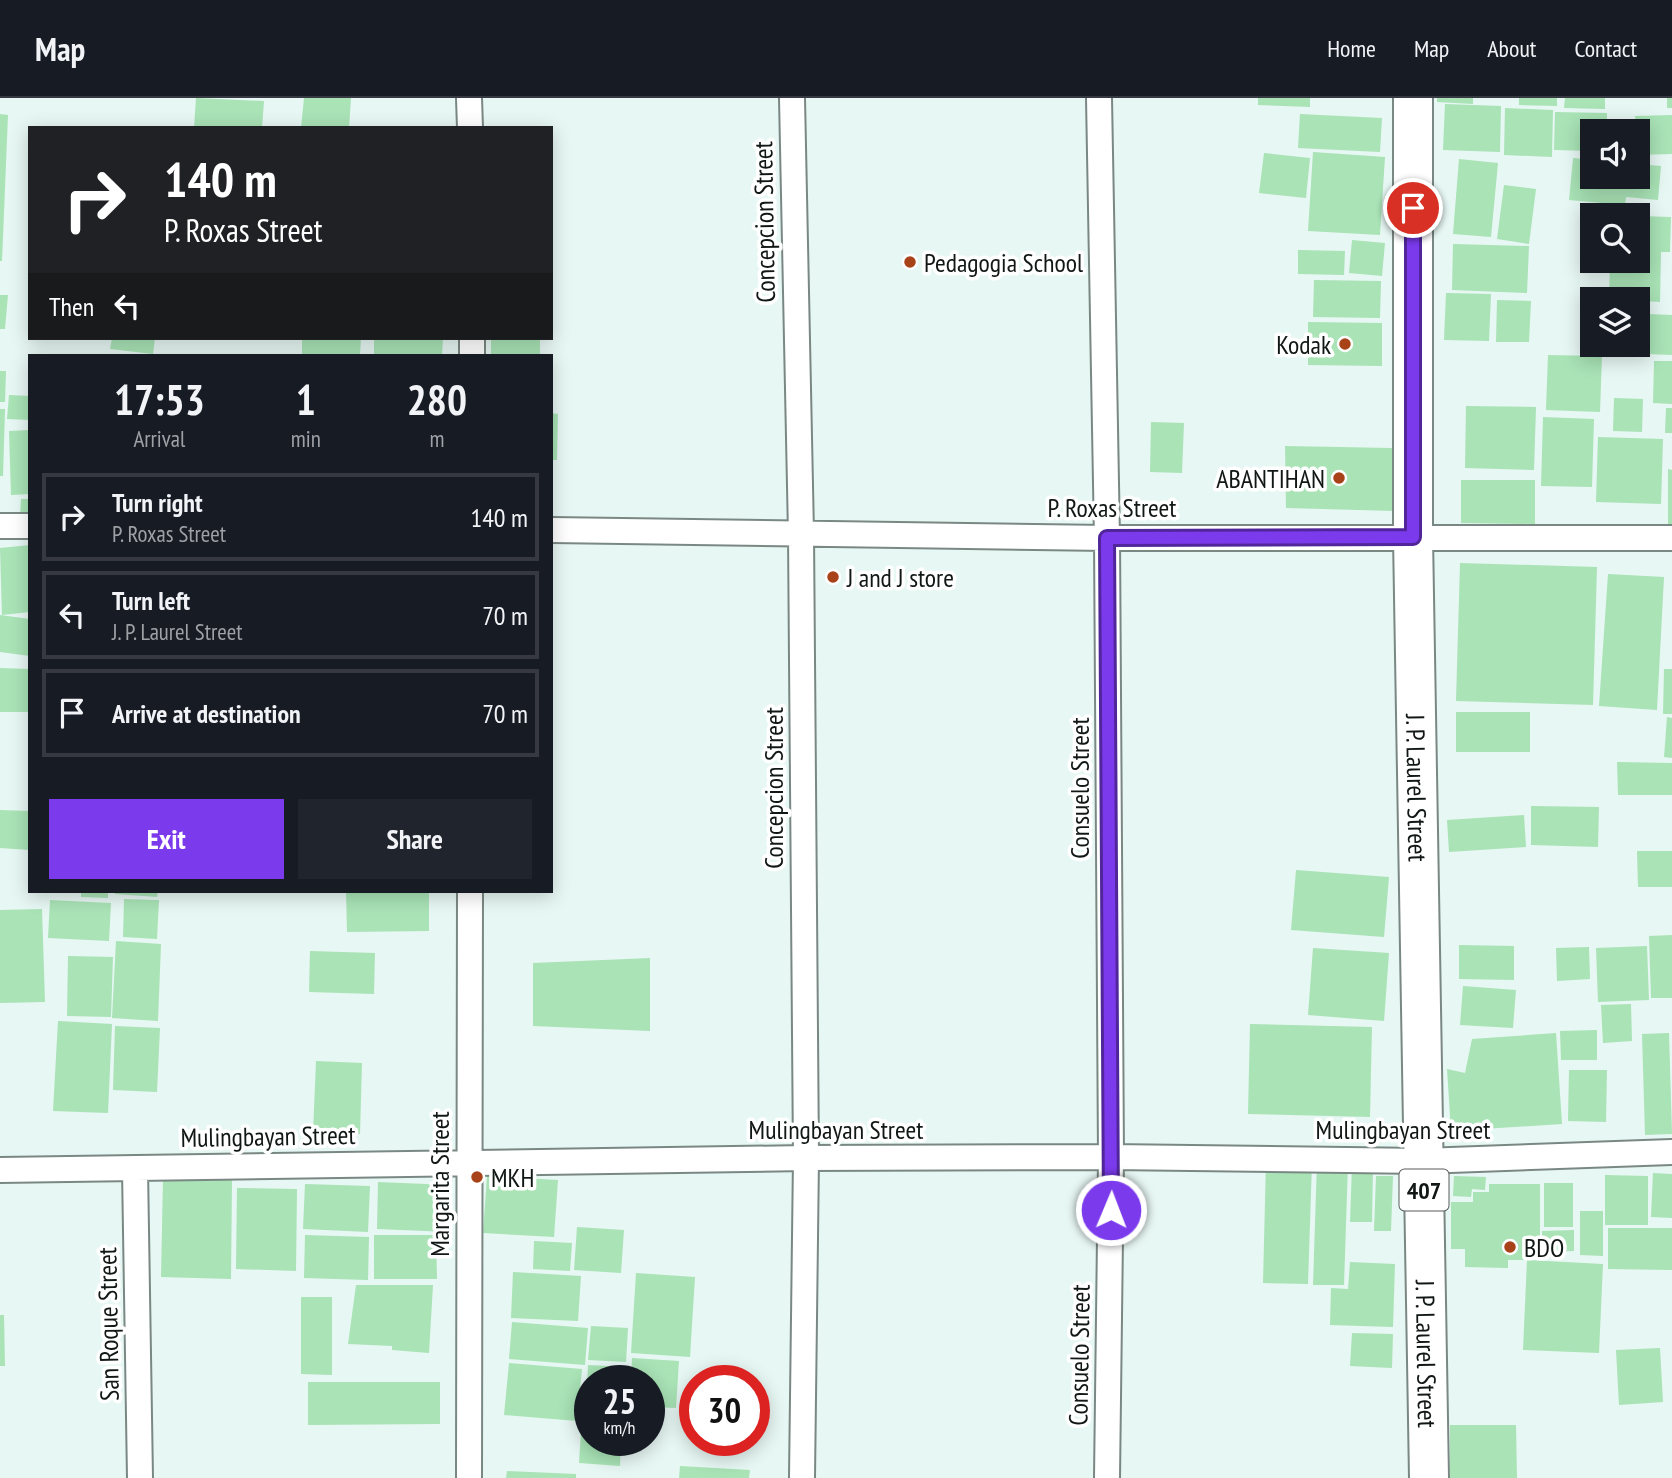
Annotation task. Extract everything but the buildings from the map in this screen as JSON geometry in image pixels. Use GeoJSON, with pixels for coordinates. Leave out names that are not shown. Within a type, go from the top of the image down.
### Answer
{"type":"FeatureCollection","features":[{"type":"Feature","properties":{"kind":"main road","name":"J. P. Laurel Street"},"geometry":{"type":"LineString","coordinates":[[1413,98],[1413,537],[1429,1478]]}},
{"type":"Feature","properties":{"kind":"street"},"geometry":{"type":"LineString","coordinates":[[469,98],[470,126]]}},
{"type":"Feature","properties":{"kind":"street","name":"Concepcion Street"},"geometry":{"type":"LineString","coordinates":[[792,98],[800,534],[806,1158],[802,1478]]}},
{"type":"Feature","properties":{"kind":"street","name":"Consuelo Street"},"geometry":{"type":"LineString","coordinates":[[1099,98],[1107,538],[1111,1157],[1107,1478]]}},
{"type":"Feature","properties":{"kind":"street"},"geometry":{"type":"LineString","coordinates":[[0,526],[28,526]]}},
{"type":"Feature","properties":{"kind":"street","name":"P. Roxas Street"},"geometry":{"type":"LineString","coordinates":[[553,530],[1107,538],[1672,538]]}},
{"type":"Feature","properties":{"kind":"street","name":"Margarita Street"},"geometry":{"type":"LineString","coordinates":[[468,1478],[471,893]]}},
{"type":"Feature","properties":{"kind":"street","name":"Mulingbayan Street"},"geometry":{"type":"LineString","coordinates":[[0,1170],[806,1158],[1111,1157],[1423,1161],[1672,1152]]}},
{"type":"Feature","properties":{"kind":"street","name":"San Roque Street"},"geometry":{"type":"LineString","coordinates":[[135,1169],[140,1478]]}},
{"type":"Feature","properties":{"kind":"place","name":"Pedagogia School"},"geometry":{"type":"Point","coordinates":[910,262]}},
{"type":"Feature","properties":{"kind":"place","name":"Kodak"},"geometry":{"type":"Point","coordinates":[1345,344]}},
{"type":"Feature","properties":{"kind":"place","name":"ABANTIHAN"},"geometry":{"type":"Point","coordinates":[1339,478]}},
{"type":"Feature","properties":{"kind":"place","name":"J and J store"},"geometry":{"type":"Point","coordinates":[833,577]}},
{"type":"Feature","properties":{"kind":"place","name":"MKH"},"geometry":{"type":"Point","coordinates":[477,1177]}},
{"type":"Feature","properties":{"kind":"place","name":"BDO"},"geometry":{"type":"Point","coordinates":[1510,1247]}},
{"type":"Feature","properties":{"kind":"route"},"geometry":{"type":"LineString","coordinates":[[1111,1210],[1107,538],[1413,537],[1413,208]]}}]}
